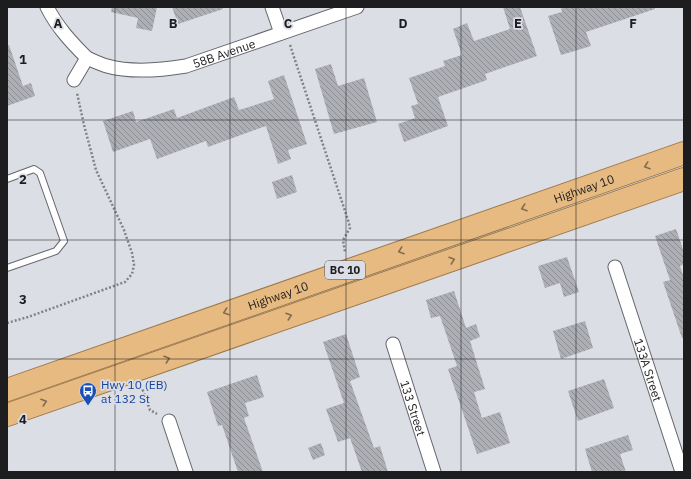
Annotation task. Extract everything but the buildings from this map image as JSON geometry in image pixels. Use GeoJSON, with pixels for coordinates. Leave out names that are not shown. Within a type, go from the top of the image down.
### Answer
{"type":"FeatureCollection","features":[{"type":"Feature","properties":{"kind":"highway","name":"Highway 10"},"geometry":{"type":"LineString","coordinates":[[7,390],[684,153]]}},
{"type":"Feature","properties":{"kind":"highway","name":"Highway 10"},"geometry":{"type":"LineString","coordinates":[[7,415],[684,179]]}},
{"type":"Feature","properties":{"kind":"street"},"geometry":{"type":"LineString","coordinates":[[47,7],[55,22],[64,34],[87,58],[74,80]]}},
{"type":"Feature","properties":{"kind":"street"},"geometry":{"type":"LineString","coordinates":[[272,7],[285,37]]}},
{"type":"Feature","properties":{"kind":"street","name":"58B Avenue"},"geometry":{"type":"LineString","coordinates":[[87,58],[108,66],[132,70],[172,68],[285,37],[357,7]]}},
{"type":"Feature","properties":{"kind":"street","name":"133A Street"},"geometry":{"type":"LineString","coordinates":[[615,267],[682,472]]}},
{"type":"Feature","properties":{"kind":"street","name":"133 Street"},"geometry":{"type":"LineString","coordinates":[[393,344],[434,472]]}},
{"type":"Feature","properties":{"kind":"street"},"geometry":{"type":"LineString","coordinates":[[169,421],[186,472]]}},
{"type":"Feature","properties":{"kind":"lane"},"geometry":{"type":"LineString","coordinates":[[7,179],[34,169],[40,173],[64,241],[56,251],[7,268]]}},
{"type":"Feature","properties":{"kind":"path"},"geometry":{"type":"LineString","coordinates":[[285,37],[349,223],[350,228],[343,240],[346,255]]}},
{"type":"Feature","properties":{"kind":"path"},"geometry":{"type":"LineString","coordinates":[[7,323],[28,318],[126,282],[132,274],[134,265],[132,253],[124,230],[96,170],[78,98]]}},
{"type":"Feature","properties":{"kind":"path"},"geometry":{"type":"LineString","coordinates":[[142,388],[150,410],[157,414]]}},
{"type":"Feature","properties":{"kind":"place","name":"Hwy 10 (EB) at 132 St"},"geometry":{"type":"Point","coordinates":[88,406]}}]}
